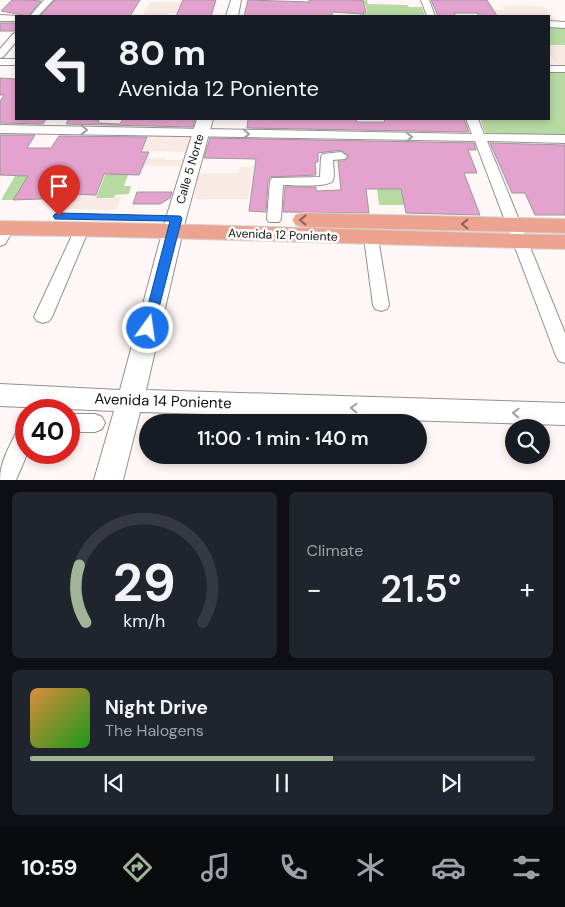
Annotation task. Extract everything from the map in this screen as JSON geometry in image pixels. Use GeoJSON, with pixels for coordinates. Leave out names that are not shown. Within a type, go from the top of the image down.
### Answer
{"type":"FeatureCollection","features":[{"type":"Feature","properties":{"kind":"main road","name":"Avenida 12 Poniente"},"geometry":{"type":"LineString","coordinates":[[2,228],[82,229],[274,220],[517,233],[565,242]]}},
{"type":"Feature","properties":{"kind":"main road","name":"Avenida 12 Poniente"},"geometry":{"type":"LineString","coordinates":[[2,228],[175,224],[370,238],[517,233],[565,226]]}},
{"type":"Feature","properties":{"kind":"street"},"geometry":{"type":"LineString","coordinates":[[35,15],[49,0]]}},
{"type":"Feature","properties":{"kind":"street"},"geometry":{"type":"LineString","coordinates":[[232,15],[236,0]]}},
{"type":"Feature","properties":{"kind":"street"},"geometry":{"type":"LineString","coordinates":[[425,0],[431,15]]}},
{"type":"Feature","properties":{"kind":"street"},"geometry":{"type":"LineString","coordinates":[[0,18],[15,18]]}},
{"type":"Feature","properties":{"kind":"street"},"geometry":{"type":"LineString","coordinates":[[550,24],[565,25]]}},
{"type":"Feature","properties":{"kind":"street"},"geometry":{"type":"LineString","coordinates":[[0,55],[15,37]]}},
{"type":"Feature","properties":{"kind":"street"},"geometry":{"type":"LineString","coordinates":[[0,62],[15,62]]}},
{"type":"Feature","properties":{"kind":"street"},"geometry":{"type":"LineString","coordinates":[[550,69],[565,69]]}},
{"type":"Feature","properties":{"kind":"street"},"geometry":{"type":"LineString","coordinates":[[52,130],[58,120]]}},
{"type":"Feature","properties":{"kind":"street"},"geometry":{"type":"LineString","coordinates":[[472,120],[565,356]]}},
{"type":"Feature","properties":{"kind":"street"},"geometry":{"type":"LineString","coordinates":[[0,129],[52,130],[203,126],[479,138],[565,139]]}},
{"type":"Feature","properties":{"kind":"street","name":"Calle 5 Norte"},"geometry":{"type":"LineString","coordinates":[[108,480],[175,224],[203,126]]}},
{"type":"Feature","properties":{"kind":"street"},"geometry":{"type":"LineString","coordinates":[[274,220],[277,181],[325,181],[327,180],[327,156],[341,156]]}},
{"type":"Feature","properties":{"kind":"street"},"geometry":{"type":"LineString","coordinates":[[43,317],[82,229]]}},
{"type":"Feature","properties":{"kind":"street"},"geometry":{"type":"LineString","coordinates":[[370,238],[381,305]]}},
{"type":"Feature","properties":{"kind":"street","name":"Avenida 14 Poniente"},"geometry":{"type":"LineString","coordinates":[[0,394],[29,399]]}},
{"type":"Feature","properties":{"kind":"street","name":"Avenida 14 Poniente"},"geometry":{"type":"LineString","coordinates":[[80,402],[130,401],[565,414]]}},
{"type":"Feature","properties":{"kind":"street"},"geometry":{"type":"LineString","coordinates":[[80,423],[95,423]]}},
{"type":"Feature","properties":{"kind":"street"},"geometry":{"type":"LineString","coordinates":[[5,480],[15,458]]}},
{"type":"Feature","properties":{"kind":"shaded area"},"geometry":{"type":"Polygon","coordinates":[[[150,2],[188,2],[178,13],[143,15],[150,2]]]}},
{"type":"Feature","properties":{"kind":"shaded area"},"geometry":{"type":"Polygon","coordinates":[[[502,5],[544,6],[557,22],[550,22],[550,15],[496,15],[493,10],[504,10],[502,5]]]}},
{"type":"Feature","properties":{"kind":"shaded area"},"geometry":{"type":"Polygon","coordinates":[[[550,45],[565,45],[565,66],[558,66],[550,54],[550,45]]]}},
{"type":"Feature","properties":{"kind":"shaded area"},"geometry":{"type":"Polygon","coordinates":[[[116,135],[192,136],[194,138],[190,152],[142,151],[145,143],[114,138],[116,135]]]}},
{"type":"Feature","properties":{"kind":"shaded area"},"geometry":{"type":"Polygon","coordinates":[[[147,158],[186,160],[185,166],[144,166],[147,158]]]}},
{"type":"Feature","properties":{"kind":"shaded area"},"geometry":{"type":"Polygon","coordinates":[[[240,167],[253,167],[249,199],[194,199],[199,173],[239,173],[240,167]]]}},
{"type":"Feature","properties":{"kind":"shaded area"},"geometry":{"type":"Polygon","coordinates":[[[71,195],[97,195],[92,208],[96,198],[114,199],[115,196],[122,196],[116,210],[64,209],[71,195]]]}},
{"type":"Feature","properties":{"kind":"green space"},"geometry":{"type":"Polygon","coordinates":[[[359,0],[367,0],[368,4],[422,7],[425,15],[360,15],[367,12],[365,4],[360,4],[359,0]]]}},
{"type":"Feature","properties":{"kind":"green space"},"geometry":{"type":"Polygon","coordinates":[[[550,26],[565,27],[565,45],[550,45],[550,26]]]}},
{"type":"Feature","properties":{"kind":"green space"},"geometry":{"type":"Polygon","coordinates":[[[550,72],[565,72],[565,135],[486,135],[480,120],[550,120],[550,72]]]}},
{"type":"Feature","properties":{"kind":"green space"},"geometry":{"type":"Polygon","coordinates":[[[112,170],[130,170],[124,186],[131,186],[129,194],[115,195],[114,198],[96,198],[105,175],[110,175],[112,170]]]}},
{"type":"Feature","properties":{"kind":"green space"},"geometry":{"type":"Polygon","coordinates":[[[15,176],[36,176],[28,191],[18,191],[13,200],[1,200],[15,176]]]}},
{"type":"Feature","properties":{"kind":"green space"},"geometry":{"type":"Polygon","coordinates":[[[377,189],[413,189],[423,205],[379,205],[377,189]]]}},
{"type":"Feature","properties":{"kind":"building"},"geometry":{"type":"Polygon","coordinates":[[[12,0],[41,1],[29,15],[1,11],[12,0]]]}},
{"type":"Feature","properties":{"kind":"building"},"geometry":{"type":"Polygon","coordinates":[[[55,0],[140,0],[131,15],[41,15],[55,0]]]}},
{"type":"Feature","properties":{"kind":"building"},"geometry":{"type":"Polygon","coordinates":[[[183,0],[216,0],[211,15],[176,15],[183,0]]]}},
{"type":"Feature","properties":{"kind":"building"},"geometry":{"type":"Polygon","coordinates":[[[248,0],[309,2],[309,0],[358,0],[363,1],[366,12],[363,12],[364,14],[332,12],[332,15],[244,15],[248,0]]]}},
{"type":"Feature","properties":{"kind":"building"},"geometry":{"type":"Polygon","coordinates":[[[431,0],[487,0],[496,15],[454,13],[455,15],[438,15],[431,0]]]}},
{"type":"Feature","properties":{"kind":"building"},"geometry":{"type":"Polygon","coordinates":[[[0,23],[15,23],[15,31],[0,31],[0,23]]]}},
{"type":"Feature","properties":{"kind":"building"},"geometry":{"type":"Polygon","coordinates":[[[0,78],[15,79],[15,120],[45,120],[43,124],[0,123],[0,101],[4,95],[0,95],[0,78]]]}},
{"type":"Feature","properties":{"kind":"building"},"geometry":{"type":"Polygon","coordinates":[[[68,120],[99,120],[98,123],[120,124],[122,120],[195,120],[193,127],[66,124],[68,120]]]}},
{"type":"Feature","properties":{"kind":"building"},"geometry":{"type":"Polygon","coordinates":[[[248,120],[356,120],[357,122],[385,122],[384,120],[464,120],[469,132],[247,128],[248,120]]]}},
{"type":"Feature","properties":{"kind":"building"},"geometry":{"type":"Polygon","coordinates":[[[0,135],[35,135],[27,148],[51,148],[59,136],[147,137],[141,152],[149,152],[139,175],[104,174],[96,195],[70,194],[68,198],[13,200],[28,176],[0,175],[0,135]]]}},
{"type":"Feature","properties":{"kind":"building"},"geometry":{"type":"Polygon","coordinates":[[[210,138],[474,143],[476,150],[468,150],[477,173],[464,173],[480,215],[406,213],[401,189],[366,189],[369,213],[283,212],[285,187],[316,187],[316,191],[341,190],[338,161],[345,161],[349,156],[341,150],[318,153],[318,162],[315,162],[316,175],[270,177],[268,181],[266,212],[249,211],[256,159],[204,158],[210,138]]]}},
{"type":"Feature","properties":{"kind":"building"},"geometry":{"type":"Polygon","coordinates":[[[490,143],[565,145],[565,215],[535,215],[525,193],[512,193],[490,143]]]}},
{"type":"Feature","properties":{"kind":"building"},"geometry":{"type":"Polygon","coordinates":[[[137,192],[172,192],[170,198],[160,204],[133,204],[137,192]]]}},
{"type":"Feature","properties":{"kind":"route"},"geometry":{"type":"LineString","coordinates":[[59,216],[176,218],[148,328]]}}]}
